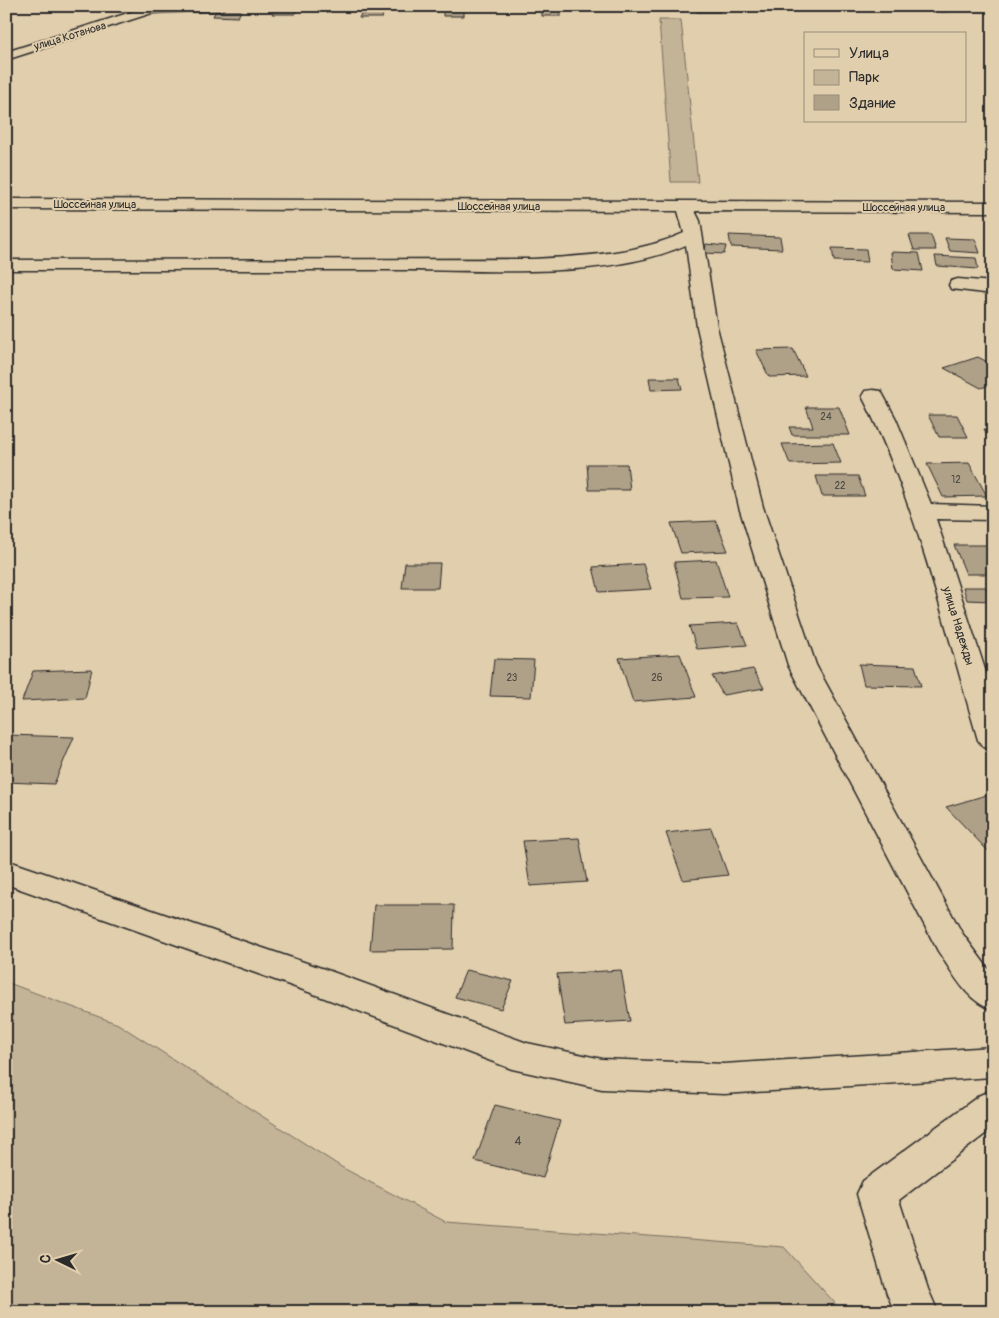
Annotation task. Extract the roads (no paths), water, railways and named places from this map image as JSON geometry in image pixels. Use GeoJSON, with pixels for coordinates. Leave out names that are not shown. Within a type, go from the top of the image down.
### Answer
{"type":"FeatureCollection","features":[{"type":"Feature","properties":{"kind":"street","name":"улица Котанова"},"geometry":{"type":"LineString","coordinates":[[6,56],[158,8],[221,6]]}},
{"type":"Feature","properties":{"kind":"street","name":"Шоссейная улица"},"geometry":{"type":"LineString","coordinates":[[6,204],[993,207]]}},
{"type":"Feature","properties":{"kind":"street"},"geometry":{"type":"LineString","coordinates":[[684,206],[691,221],[707,327],[751,507],[802,665],[950,942],[980,984],[993,996]]}},
{"type":"Feature","properties":{"kind":"street"},"geometry":{"type":"LineString","coordinates":[[6,265],[534,264],[610,260],[635,256],[658,250],[693,236]]}},
{"type":"Feature","properties":{"kind":"street"},"geometry":{"type":"LineString","coordinates":[[958,285],[993,288]]}},
{"type":"Feature","properties":{"kind":"street","name":"улица Надежды"},"geometry":{"type":"LineString","coordinates":[[873,396],[885,419],[922,511],[993,740]]}},
{"type":"Feature","properties":{"kind":"street"},"geometry":{"type":"LineString","coordinates":[[922,511],[993,513]]}},
{"type":"Feature","properties":{"kind":"street"},"geometry":{"type":"LineString","coordinates":[[6,872],[318,981],[525,1058],[602,1074],[724,1079],[993,1062]]}},
{"type":"Feature","properties":{"kind":"street"},"geometry":{"type":"LineString","coordinates":[[917,1312],[908,1294],[877,1194],[993,1106]]}}]}
